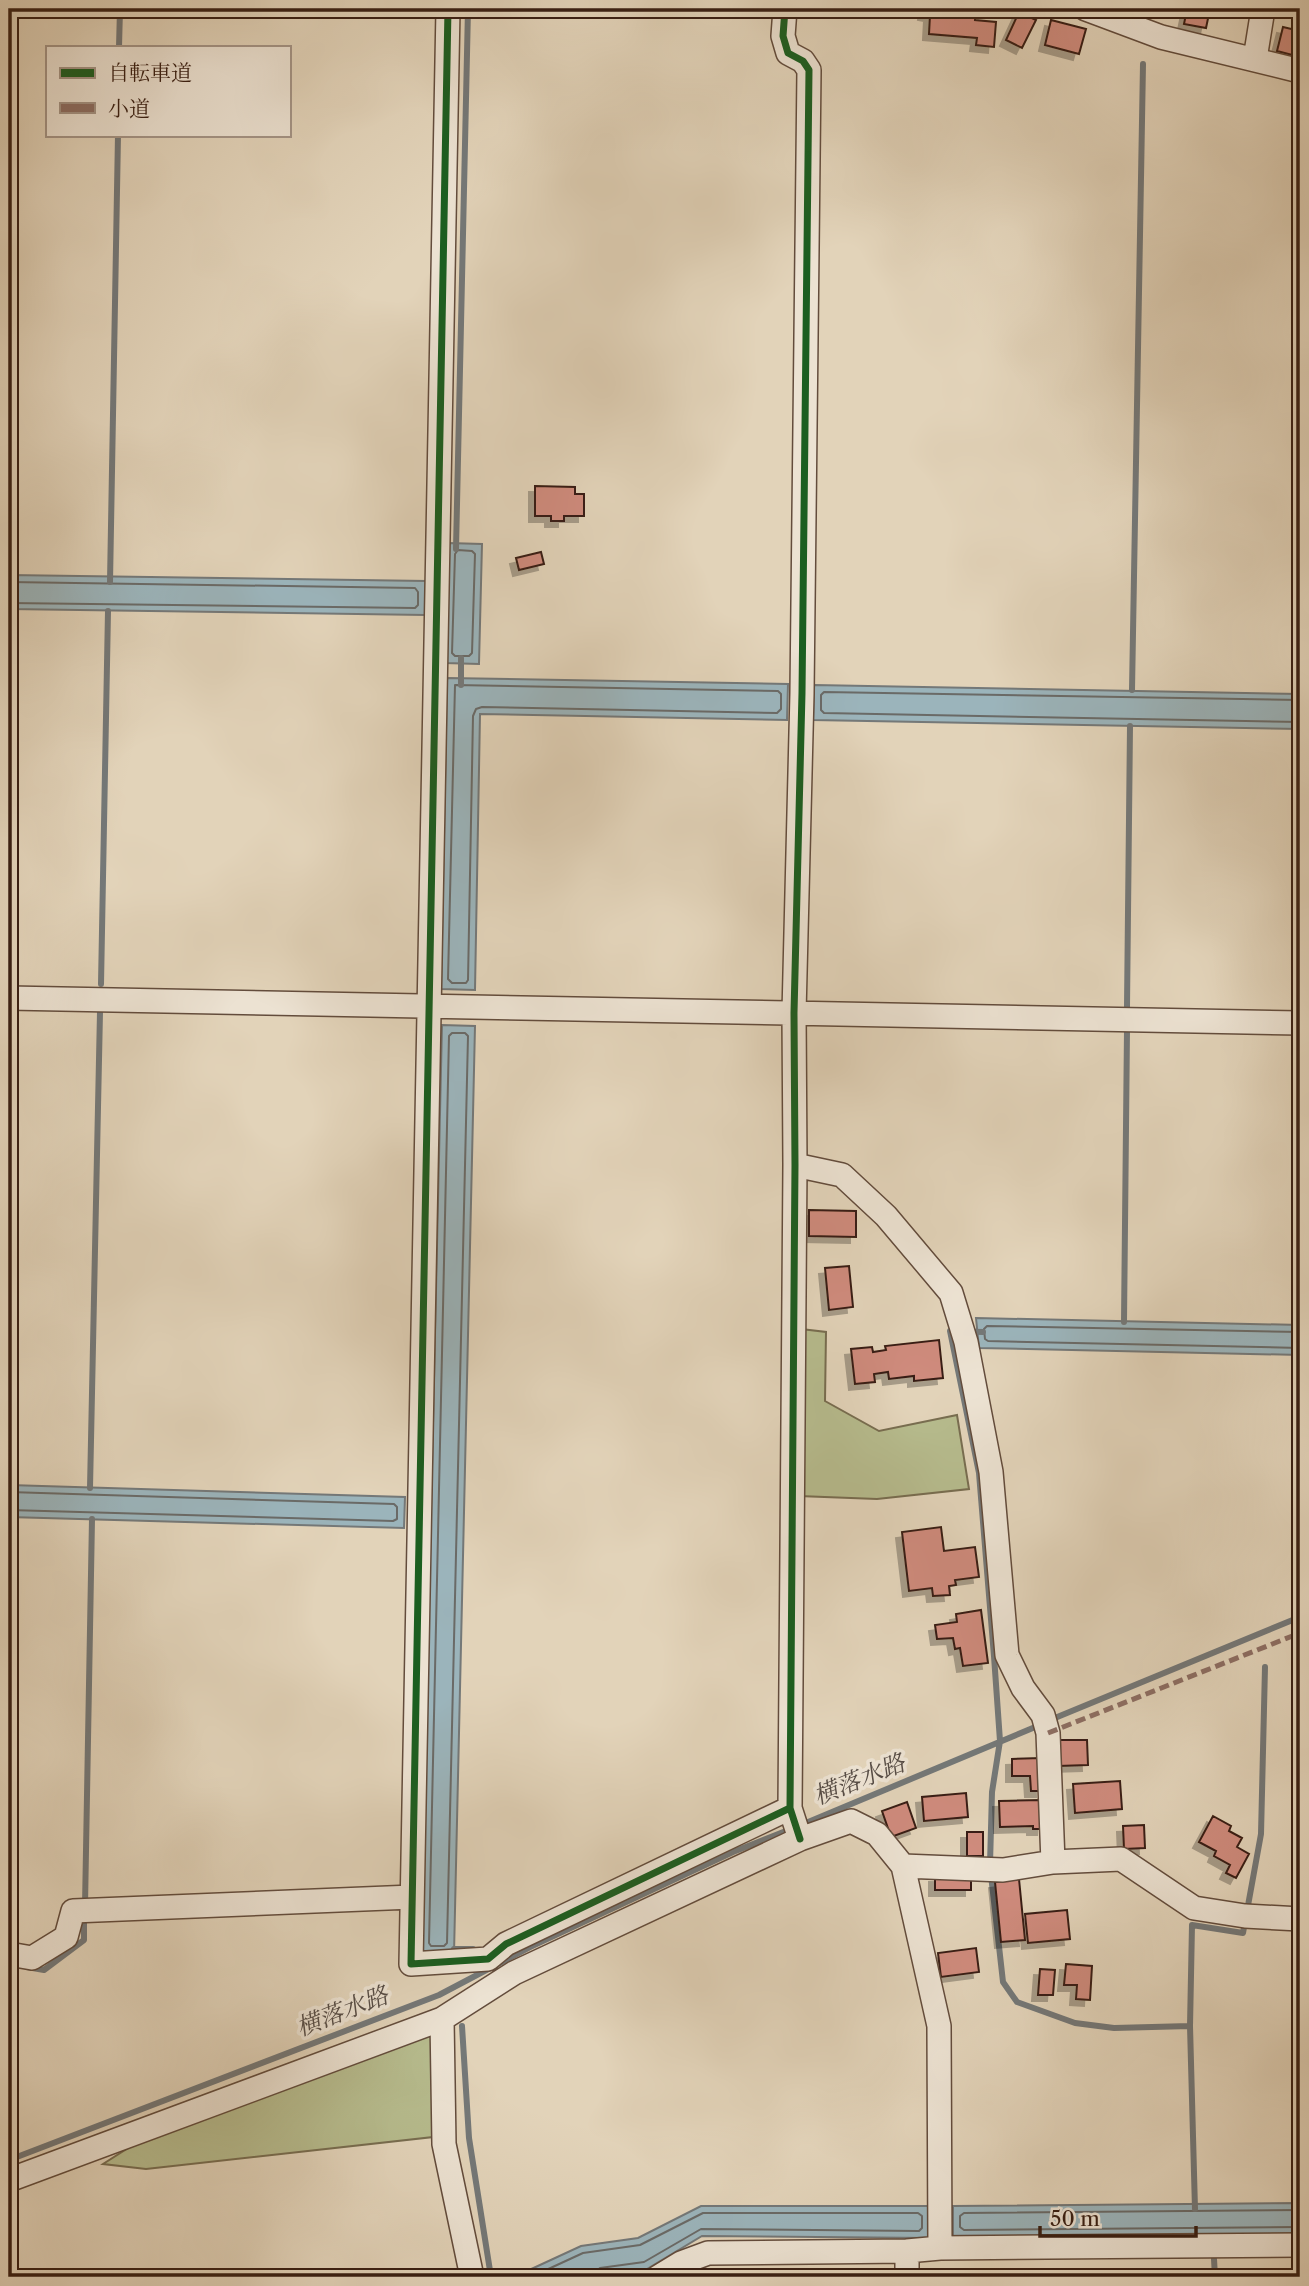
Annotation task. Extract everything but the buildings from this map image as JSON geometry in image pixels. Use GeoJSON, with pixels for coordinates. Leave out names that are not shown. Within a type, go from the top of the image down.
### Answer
{"type":"FeatureCollection","features":[{"type":"Feature","properties":{"kind":"street"},"geometry":{"type":"LineString","coordinates":[[448,9],[411,1965],[488,1959],[506,1944],[790,1808]]}},
{"type":"Feature","properties":{"kind":"street"},"geometry":{"type":"LineString","coordinates":[[785,9],[783,36],[788,52],[803,61],[809,69],[802,701],[794,1013],[790,1808],[800,1839]]}},
{"type":"Feature","properties":{"kind":"street"},"geometry":{"type":"LineString","coordinates":[[1086,9],[1161,37],[1300,71]]}},
{"type":"Feature","properties":{"kind":"street"},"geometry":{"type":"LineString","coordinates":[[1255,59],[1264,9]]}},
{"type":"Feature","properties":{"kind":"street"},"geometry":{"type":"LineString","coordinates":[[9,998],[1300,1023]]}},
{"type":"Feature","properties":{"kind":"street"},"geometry":{"type":"LineString","coordinates":[[795,1165],[842,1175],[886,1216],[951,1293],[963,1331],[991,1472],[1007,1655],[1023,1688],[1046,1724],[1053,1862]]}},
{"type":"Feature","properties":{"kind":"street"},"geometry":{"type":"LineString","coordinates":[[9,2180],[442,2019],[513,1973],[800,1839],[851,1821],[877,1834],[903,1866],[939,2026],[939,2230]]}},
{"type":"Feature","properties":{"kind":"street"},"geometry":{"type":"LineString","coordinates":[[903,1866],[1003,1870],[1053,1862],[1121,1859],[1195,1908],[1245,1916],[1300,1919]]}},
{"type":"Feature","properties":{"kind":"street"},"geometry":{"type":"LineString","coordinates":[[9,1954],[32,1958],[66,1937],[83,1910],[412,1897]]}},
{"type":"Feature","properties":{"kind":"street"},"geometry":{"type":"LineString","coordinates":[[506,1944],[513,1973]]}},
{"type":"Feature","properties":{"kind":"street"},"geometry":{"type":"LineString","coordinates":[[442,2019],[444,2144],[472,2277]]}},
{"type":"Feature","properties":{"kind":"street"},"geometry":{"type":"LineString","coordinates":[[658,2277],[681,2263],[708,2253],[907,2250],[939,2230],[1300,2245]]}},
{"type":"Feature","properties":{"kind":"street"},"geometry":{"type":"LineString","coordinates":[[907,2250],[907,2277]]}},
{"type":"Feature","properties":{"kind":"green space"},"geometry":{"type":"Polygon","coordinates":[[[801,1329],[826,1332],[825,1401],[879,1431],[957,1415],[969,1489],[877,1499],[799,1496],[801,1329]]]}},
{"type":"Feature","properties":{"kind":"green space"},"geometry":{"type":"Polygon","coordinates":[[[435,2030],[433,2137],[146,2169],[103,2164],[133,2145],[435,2030]]]}},
{"type":"Feature","properties":{"kind":"water"},"geometry":{"type":"Polygon","coordinates":[[[448,543],[482,544],[479,664],[445,663],[448,543]]]}},
{"type":"Feature","properties":{"kind":"water"},"geometry":{"type":"Polygon","coordinates":[[[9,575],[426,581],[425,615],[9,609],[9,575]]]}},
{"type":"Feature","properties":{"kind":"water"},"geometry":{"type":"Polygon","coordinates":[[[447,678],[788,684],[787,720],[480,714],[475,990],[441,989],[447,678]]]}},
{"type":"Feature","properties":{"kind":"water"},"geometry":{"type":"Polygon","coordinates":[[[814,685],[1300,694],[1300,729],[813,720],[814,685]]]}},
{"type":"Feature","properties":{"kind":"water"},"geometry":{"type":"Polygon","coordinates":[[[442,1025],[475,1026],[454,1954],[421,1953],[442,1025]]]}},
{"type":"Feature","properties":{"kind":"water"},"geometry":{"type":"Polygon","coordinates":[[[976,1318],[1300,1325],[1300,1355],[979,1348],[976,1318]]]}},
{"type":"Feature","properties":{"kind":"water"},"geometry":{"type":"Polygon","coordinates":[[[9,1485],[405,1497],[404,1528],[9,1517],[9,1485]]]}},
{"type":"Feature","properties":{"kind":"water"},"geometry":{"type":"Polygon","coordinates":[[[1300,2203],[1300,2234],[953,2237],[953,2206],[1300,2203]]]}},
{"type":"Feature","properties":{"kind":"water"},"geometry":{"type":"Polygon","coordinates":[[[701,2206],[929,2206],[929,2238],[702,2236],[647,2269],[584,2277],[514,2277],[581,2246],[638,2238],[701,2206]]]}},
{"type":"Feature","properties":{"kind":"waterway"},"geometry":{"type":"LineString","coordinates":[[119,46],[120,9]]}},
{"type":"Feature","properties":{"kind":"waterway"},"geometry":{"type":"LineString","coordinates":[[456,549],[468,9]]}},
{"type":"Feature","properties":{"kind":"waterway"},"geometry":{"type":"LineString","coordinates":[[1132,690],[1143,64]]}},
{"type":"Feature","properties":{"kind":"waterway"},"geometry":{"type":"LineString","coordinates":[[110,582],[118,136]]}},
{"type":"Feature","properties":{"kind":"waterway"},"geometry":{"type":"LineString","coordinates":[[101,984],[108,611]]}},
{"type":"Feature","properties":{"kind":"waterway"},"geometry":{"type":"LineString","coordinates":[[461,658],[461,685]]}},
{"type":"Feature","properties":{"kind":"waterway"},"geometry":{"type":"LineString","coordinates":[[1127,1007],[1130,726]]}},
{"type":"Feature","properties":{"kind":"waterway"},"geometry":{"type":"LineString","coordinates":[[90,1488],[100,1012]]}},
{"type":"Feature","properties":{"kind":"waterway"},"geometry":{"type":"LineString","coordinates":[[1124,1322],[1127,1030]]}},
{"type":"Feature","properties":{"kind":"waterway"},"geometry":{"type":"LineString","coordinates":[[983,1332],[950,1331],[979,1473],[994,1656],[1000,1741],[992,1792],[990,1864]]}},
{"type":"Feature","properties":{"kind":"waterway"},"geometry":{"type":"LineString","coordinates":[[85,1906],[92,1519]]}},
{"type":"Feature","properties":{"kind":"waterway","name":"横落水路"},"geometry":{"type":"LineString","coordinates":[[1050,1720],[1300,1617]]}},
{"type":"Feature","properties":{"kind":"waterway"},"geometry":{"type":"LineString","coordinates":[[1190,2026],[1192,1925],[1243,1933],[1261,1834],[1265,1667]]}},
{"type":"Feature","properties":{"kind":"waterway","name":"横落水路"},"geometry":{"type":"LineString","coordinates":[[801,1825],[1040,1725]]}},
{"type":"Feature","properties":{"kind":"waterway","name":"横落水路"},"geometry":{"type":"LineString","coordinates":[[9,2160],[439,1995],[530,1947],[733,1852],[791,1829]]}},
{"type":"Feature","properties":{"kind":"waterway"},"geometry":{"type":"LineString","coordinates":[[991,1875],[1003,1982],[1017,2002],[1075,2023],[1114,2028],[1190,2026],[1195,2209]]}},
{"type":"Feature","properties":{"kind":"waterway"},"geometry":{"type":"LineString","coordinates":[[27,1967],[44,1970],[84,1940],[84,1917]]}},
{"type":"Feature","properties":{"kind":"waterway"},"geometry":{"type":"LineString","coordinates":[[454,1949],[473,1949]]}},
{"type":"Feature","properties":{"kind":"waterway"},"geometry":{"type":"LineString","coordinates":[[462,2026],[469,2138],[491,2277]]}},
{"type":"Feature","properties":{"kind":"waterway"},"geometry":{"type":"LineString","coordinates":[[1214,2259],[1215,2277]]}},
{"type":"Feature","properties":{"kind":"marked path"},"geometry":{"type":"LineString","coordinates":[[1048,1733],[1300,1633]]}},
{"type":"Feature","properties":{"kind":"cycle path"},"geometry":{"type":"LineString","coordinates":[[448,9],[411,1964],[488,1959],[506,1944],[790,1808]]}},
{"type":"Feature","properties":{"kind":"cycle path"},"geometry":{"type":"LineString","coordinates":[[785,9],[783,36],[788,53],[803,61],[809,70],[802,693],[794,1013],[790,1808],[800,1839]]}}]}
